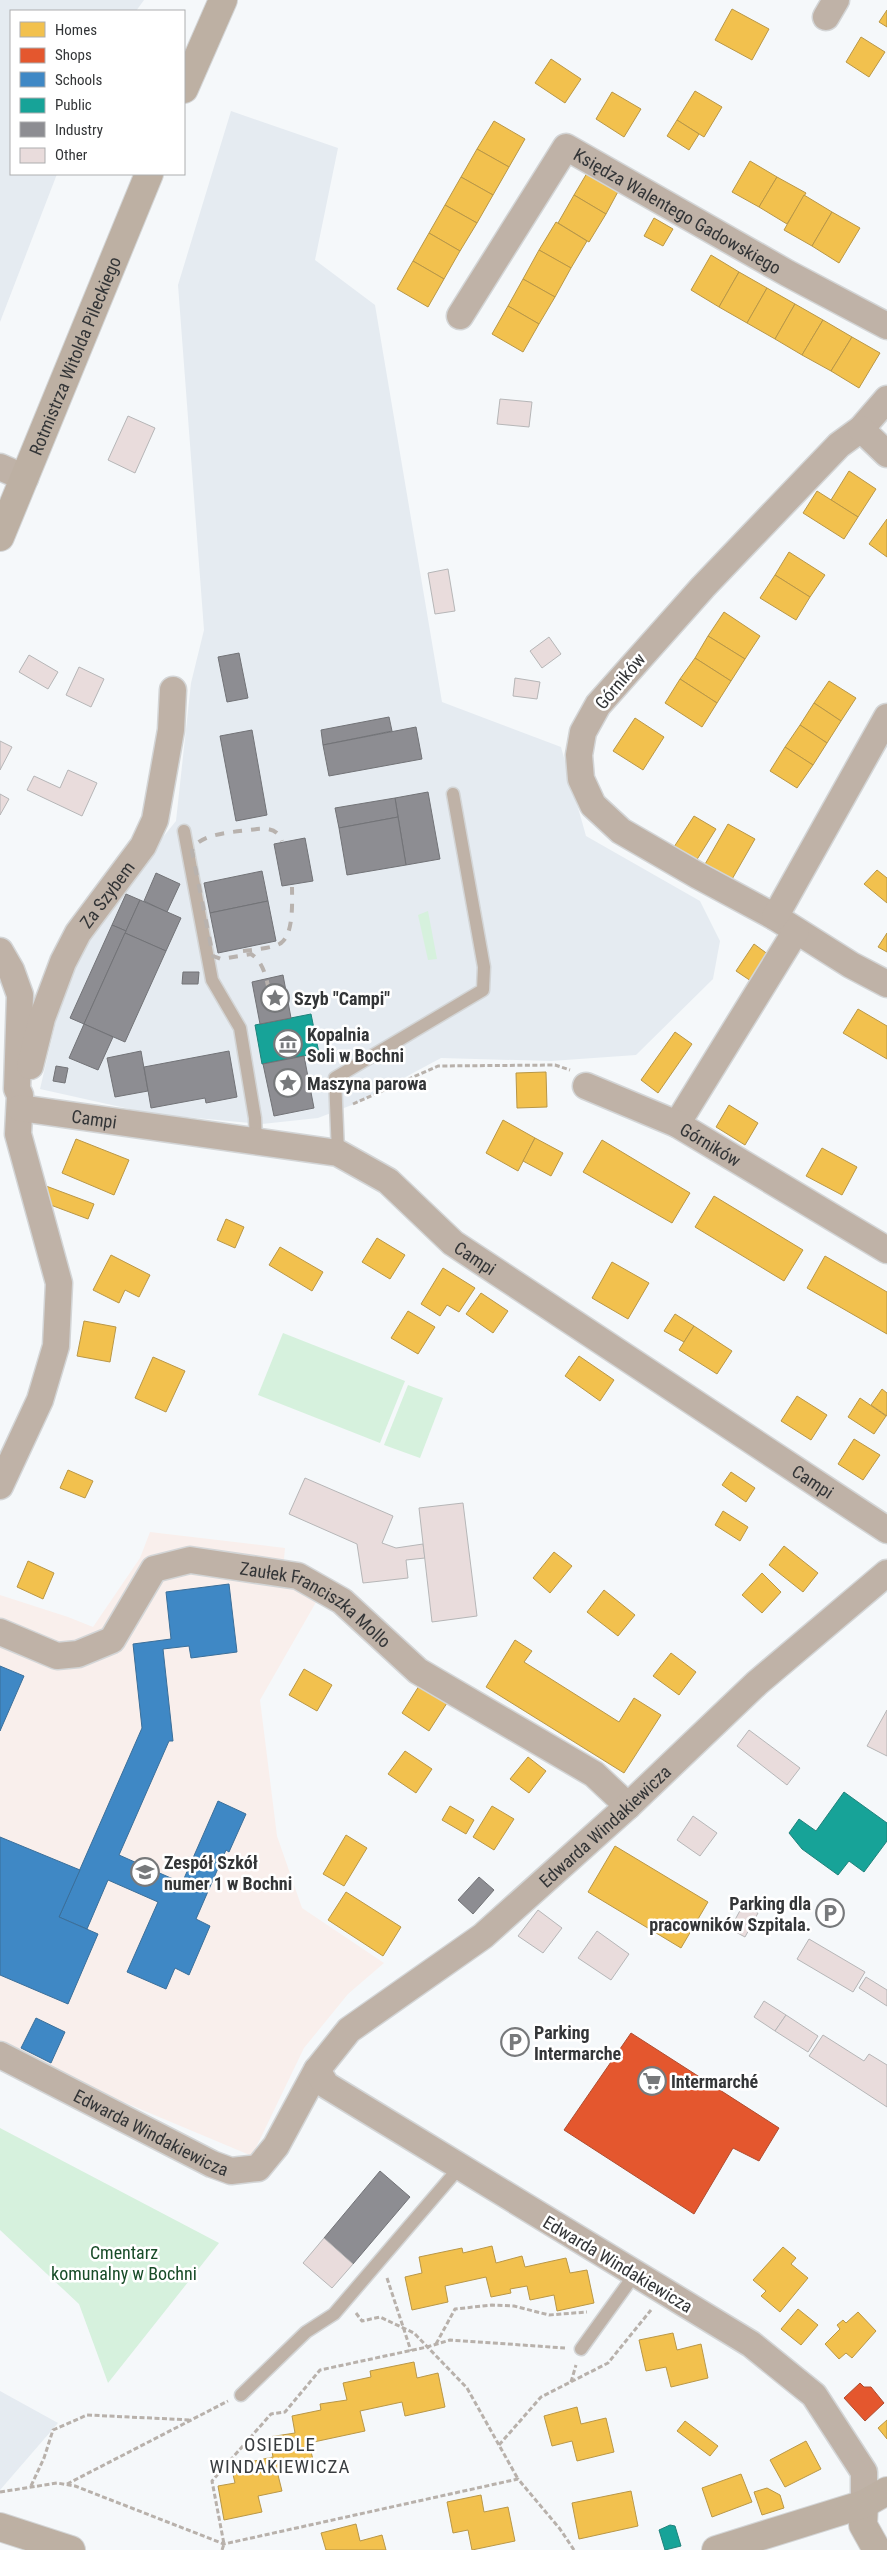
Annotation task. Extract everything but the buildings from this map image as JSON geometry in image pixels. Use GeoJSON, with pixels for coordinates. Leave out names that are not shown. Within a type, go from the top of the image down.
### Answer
{"type":"FeatureCollection","features":[{"type":"Feature","properties":{"kind":"main road"},"geometry":{"type":"LineString","coordinates":[[185,86],[218,1]]}},
{"type":"Feature","properties":{"kind":"main road","name":"Rotmistrza Witolda Pileckiego"},"geometry":{"type":"LineString","coordinates":[[0,536],[149,175]]}},
{"type":"Feature","properties":{"kind":"main road"},"geometry":{"type":"LineString","coordinates":[[716,2550],[876,2498]]}},
{"type":"Feature","properties":{"kind":"main road"},"geometry":{"type":"LineString","coordinates":[[876,2498],[864,2525],[877,2550]]}},
{"type":"Feature","properties":{"kind":"main road"},"geometry":{"type":"LineString","coordinates":[[0,2526],[71,2550]]}},
{"type":"Feature","properties":{"kind":"street","name":"Księdza Walentego Gadowskiego"},"geometry":{"type":"LineString","coordinates":[[460,316],[566,147],[787,273],[887,326]]}},
{"type":"Feature","properties":{"kind":"street","name":"Górników"},"geometry":{"type":"LineString","coordinates":[[887,399],[861,429],[839,446],[704,587],[598,705],[583,732],[579,755],[581,779],[593,805],[621,831],[887,984]]}},
{"type":"Feature","properties":{"kind":"street"},"geometry":{"type":"LineString","coordinates":[[861,429],[887,454]]}},
{"type":"Feature","properties":{"kind":"street"},"geometry":{"type":"LineString","coordinates":[[0,466],[25,478]]}},
{"type":"Feature","properties":{"kind":"street","name":"Za Szybem"},"geometry":{"type":"LineString","coordinates":[[20,1102],[42,1018],[63,962],[78,933],[143,846],[156,820],[171,730],[173,690]]}},
{"type":"Feature","properties":{"kind":"street"},"geometry":{"type":"LineString","coordinates":[[785,924],[887,718]]}},
{"type":"Feature","properties":{"kind":"street","name":"Górników"},"geometry":{"type":"LineString","coordinates":[[785,924],[677,1124],[887,1250]]}},
{"type":"Feature","properties":{"kind":"street"},"geometry":{"type":"LineString","coordinates":[[0,951],[11,970],[20,995],[17,1088],[20,1102],[18,1134],[59,1283],[56,1346],[40,1400],[0,1486]]}},
{"type":"Feature","properties":{"kind":"street"},"geometry":{"type":"LineString","coordinates":[[586,1086],[677,1124]]}},
{"type":"Feature","properties":{"kind":"street","name":"Campi"},"geometry":{"type":"LineString","coordinates":[[20,1102],[256,1142],[338,1153],[388,1181],[453,1243],[887,1530]]}},
{"type":"Feature","properties":{"kind":"street","name":"Zaułek Franciszka Mollo"},"geometry":{"type":"LineString","coordinates":[[0,1632],[57,1656],[78,1654],[112,1640],[154,1568],[190,1560],[298,1576],[342,1601],[418,1671],[594,1774],[628,1806]]}},
{"type":"Feature","properties":{"kind":"street","name":"Edwarda Windakiewicza"},"geometry":{"type":"LineString","coordinates":[[0,2055],[212,2164],[231,2171],[258,2168],[276,2146],[317,2070],[349,2030],[483,1936],[628,1806],[758,1683],[887,1573]]}},
{"type":"Feature","properties":{"kind":"street","name":"Edwarda Windakiewicza"},"geometry":{"type":"LineString","coordinates":[[317,2070],[326,2085],[459,2168],[751,2344],[814,2395],[864,2472],[876,2498]]}},
{"type":"Feature","properties":{"kind":"lane"},"geometry":{"type":"LineString","coordinates":[[338,1153],[335,1078],[483,990],[484,967],[454,794]]}},
{"type":"Feature","properties":{"kind":"lane"},"geometry":{"type":"LineString","coordinates":[[184,831],[212,980],[240,1028],[255,1118],[256,1142]]}},
{"type":"Feature","properties":{"kind":"lane"},"geometry":{"type":"LineString","coordinates":[[242,2395],[306,2332],[334,2314],[459,2168]]}},
{"type":"Feature","properties":{"kind":"lane"},"geometry":{"type":"LineString","coordinates":[[581,2349],[635,2274]]}},
{"type":"Feature","properties":{"kind":"path"},"geometry":{"type":"LineString","coordinates":[[336,1112],[438,1066],[554,1065],[589,1076],[586,1086]]}},
{"type":"Feature","properties":{"kind":"path"},"geometry":{"type":"LineString","coordinates":[[380,2259],[411,2351]]}},
{"type":"Feature","properties":{"kind":"path"},"geometry":{"type":"LineString","coordinates":[[499,2444],[541,2397],[608,2364],[665,2292]]}},
{"type":"Feature","properties":{"kind":"path"},"geometry":{"type":"LineString","coordinates":[[347,2299],[362,2321],[380,2317],[414,2333],[467,2388],[518,2479],[560,2528],[574,2550]]}},
{"type":"Feature","properties":{"kind":"path"},"geometry":{"type":"LineString","coordinates":[[435,2345],[455,2309],[492,2305],[507,2306],[549,2315],[609,2310]]}},
{"type":"Feature","properties":{"kind":"path"},"geometry":{"type":"LineString","coordinates":[[222,2550],[224,2544],[212,2481],[271,2414],[285,2412],[320,2370],[427,2348],[450,2340],[581,2349]]}},
{"type":"Feature","properties":{"kind":"path"},"geometry":{"type":"LineString","coordinates":[[66,2484],[242,2395]]}},
{"type":"Feature","properties":{"kind":"path"},"geometry":{"type":"LineString","coordinates":[[31,2486],[44,2458],[53,2430],[88,2415],[192,2420]]}},
{"type":"Feature","properties":{"kind":"path"},"geometry":{"type":"LineString","coordinates":[[0,2492],[31,2486],[66,2484],[75,2486],[224,2544],[518,2479]]}},
{"type":"Feature","properties":{"kind":"shaded area"},"geometry":{"type":"Polygon","coordinates":[[[0,0],[144,0],[137,10],[10,10],[10,175],[57,175],[0,322],[0,0]]]}},
{"type":"Feature","properties":{"kind":"shaded area","name":"Kopalnia Soli w Bochni"},"geometry":{"type":"Polygon","coordinates":[[[231,111],[338,148],[315,260],[375,305],[442,702],[561,747],[586,836],[700,901],[720,941],[713,979],[636,1055],[551,1061],[441,1058],[357,1103],[318,1118],[262,1124],[152,1114],[40,1089],[65,983],[115,896],[176,821],[191,683],[204,630],[178,285],[231,111]]]}},
{"type":"Feature","properties":{"kind":"shaded area","name":"Zespół Szkół numer 1 w Bochni"},"geometry":{"type":"Polygon","coordinates":[[[150,1532],[285,1548],[282,1582],[319,1597],[260,1700],[277,1836],[302,1908],[384,1963],[348,1994],[304,2048],[252,2156],[59,2075],[0,2044],[0,1595],[93,1627],[140,1558],[150,1532]]]}},
{"type":"Feature","properties":{"kind":"shaded area"},"geometry":{"type":"Polygon","coordinates":[[[0,2391],[58,2423],[0,2490],[0,2391]]]}},
{"type":"Feature","properties":{"kind":"green space"},"geometry":{"type":"Polygon","coordinates":[[[428,911],[437,959],[428,960],[418,915],[428,911]]]}},
{"type":"Feature","properties":{"kind":"green space"},"geometry":{"type":"Polygon","coordinates":[[[283,1333],[405,1381],[380,1443],[258,1395],[283,1333]]]}},
{"type":"Feature","properties":{"kind":"green space"},"geometry":{"type":"Polygon","coordinates":[[[408,1385],[443,1398],[420,1458],[384,1445],[408,1385]]]}},
{"type":"Feature","properties":{"kind":"green space","name":"Cmentarz komunalny w Bochni"},"geometry":{"type":"Polygon","coordinates":[[[0,2128],[219,2243],[108,2383],[79,2304],[0,2230],[0,2128]]]}},
{"type":"Feature","properties":{"kind":"railway"},"geometry":{"type":"LineString","coordinates":[[272,1007],[264,970],[256,958],[251,954],[221,959],[213,956],[192,851],[202,840],[210,836],[230,832],[257,829],[272,830],[278,834],[282,841]]}},
{"type":"Feature","properties":{"kind":"railway"},"geometry":{"type":"LineString","coordinates":[[243,951],[273,946],[285,939],[290,925],[292,887]]}},
{"type":"Feature","properties":{"kind":"place","name":"Szyb \"Campi\""},"geometry":{"type":"Point","coordinates":[275,998]}},
{"type":"Feature","properties":{"kind":"place","name":"Kopalnia Soli w Bochni"},"geometry":{"type":"Point","coordinates":[288,1044]}},
{"type":"Feature","properties":{"kind":"place","name":"Maszyna parowa"},"geometry":{"type":"Point","coordinates":[288,1083]}},
{"type":"Feature","properties":{"kind":"place","name":"Zespół Szkół numer 1 w Bochni"},"geometry":{"type":"Point","coordinates":[145,1872]}},
{"type":"Feature","properties":{"kind":"place","name":"Parking dla pracowników Szpitala."},"geometry":{"type":"Point","coordinates":[830,1913]}},
{"type":"Feature","properties":{"kind":"place","name":"Parking Intermarche"},"geometry":{"type":"Point","coordinates":[515,2042]}},
{"type":"Feature","properties":{"kind":"place","name":"Intermarché"},"geometry":{"type":"Point","coordinates":[652,2081]}},
{"type":"Feature","properties":{"kind":"district","name":"OSIEDLE WINDAKIEWICZA"},"geometry":{"type":"Point","coordinates":[280,2455]}}]}
